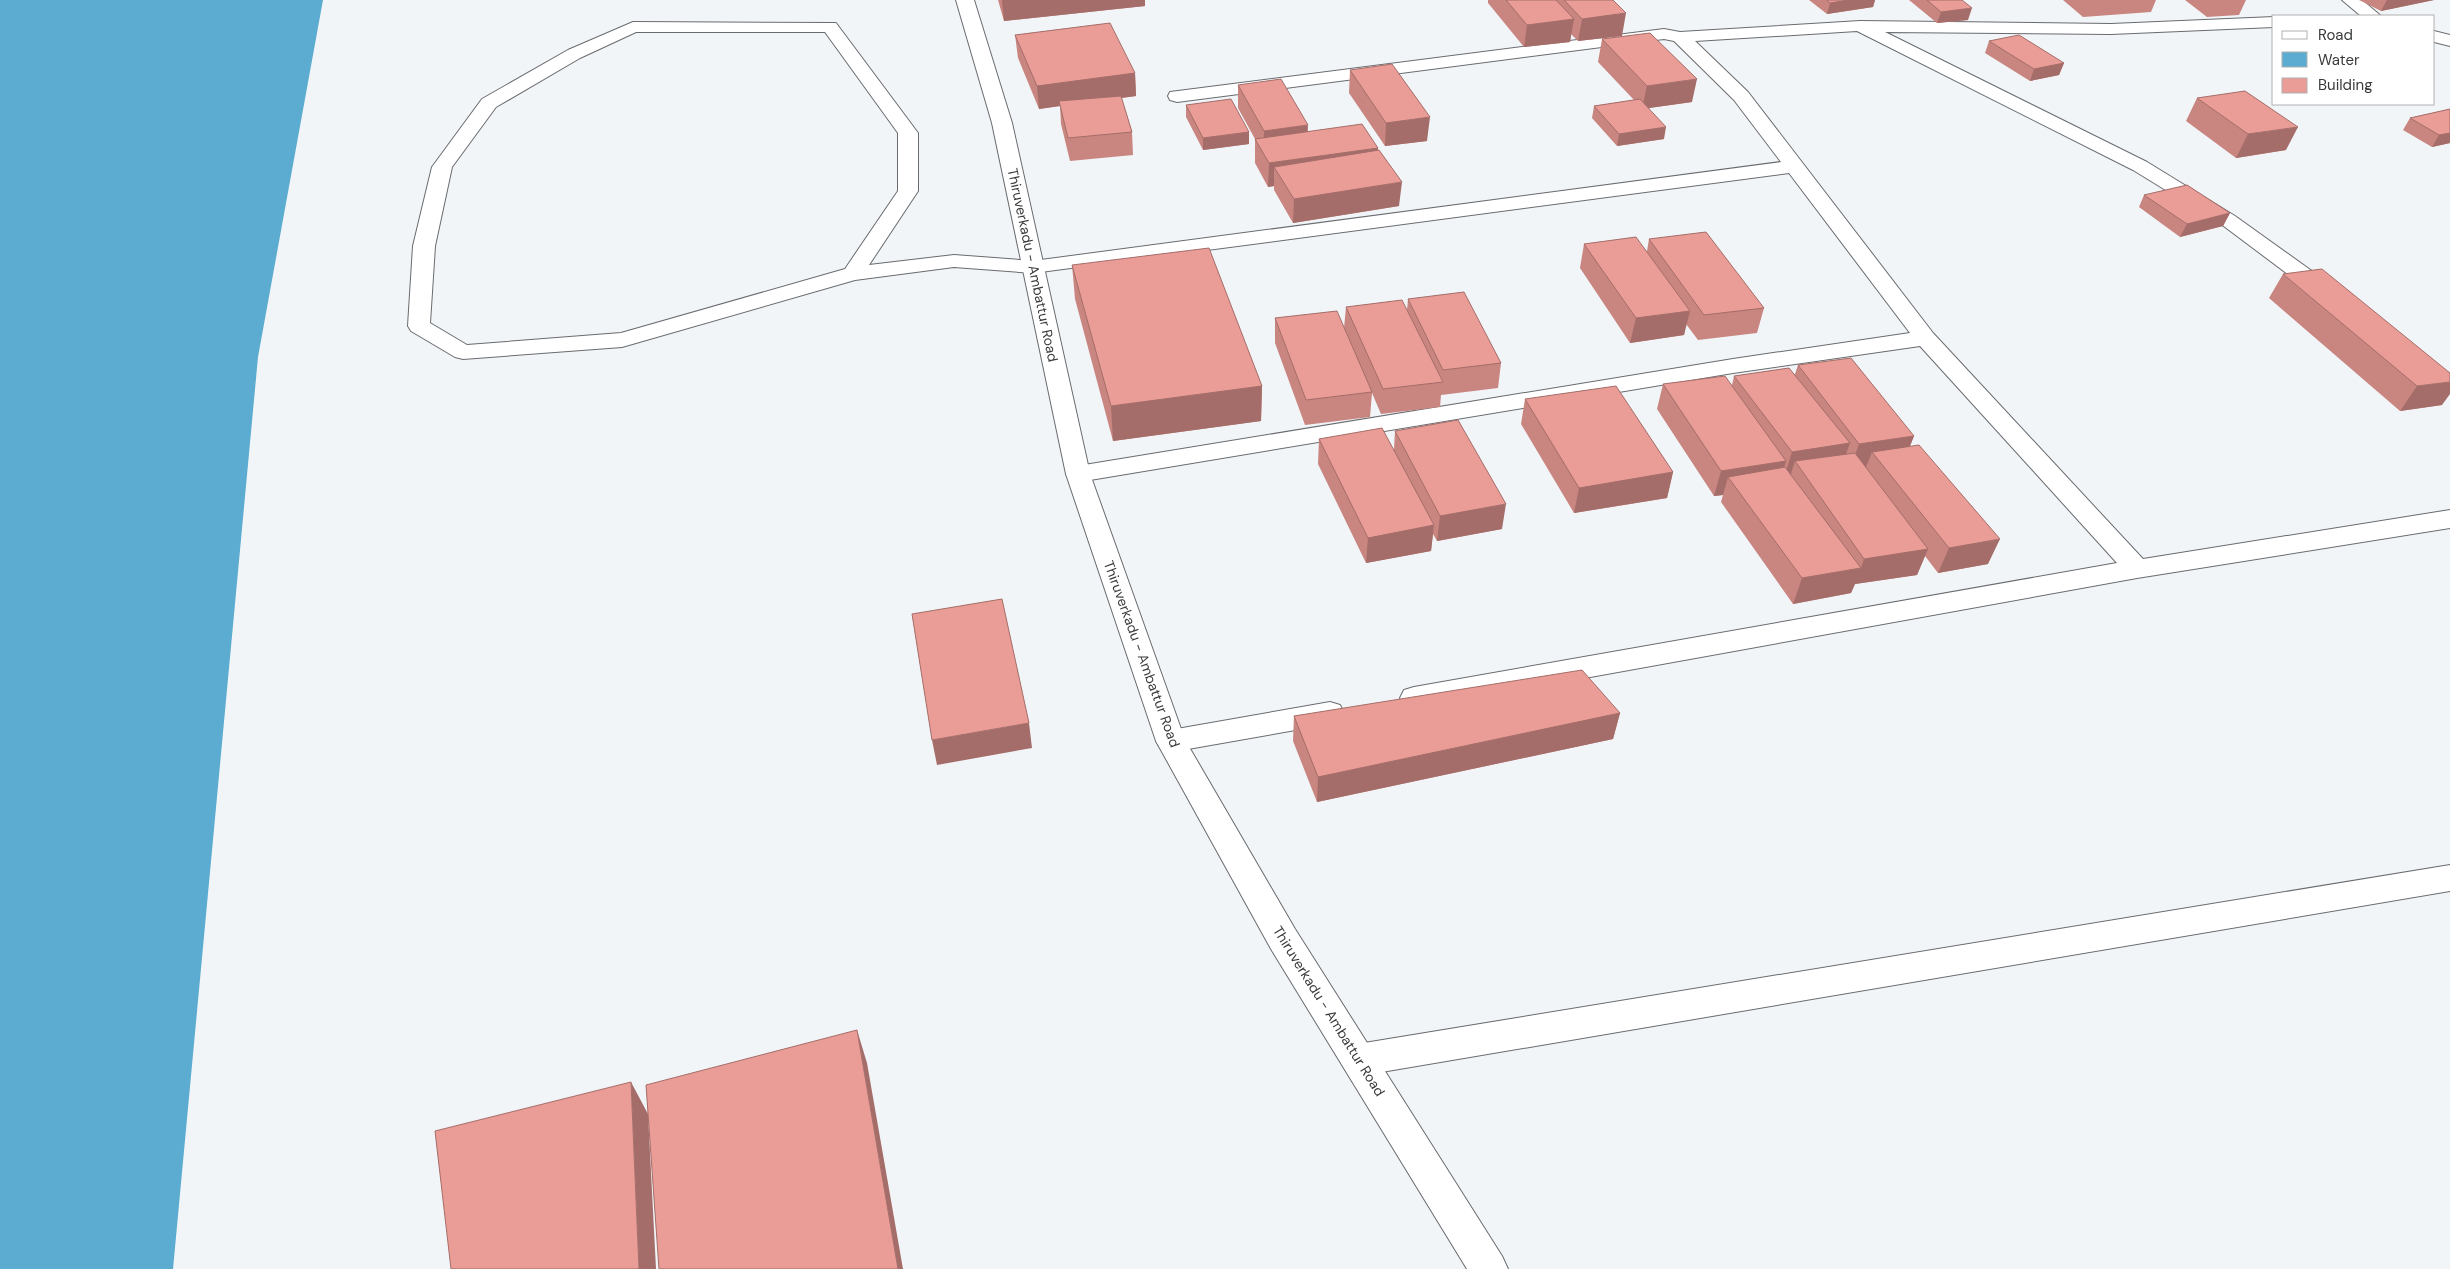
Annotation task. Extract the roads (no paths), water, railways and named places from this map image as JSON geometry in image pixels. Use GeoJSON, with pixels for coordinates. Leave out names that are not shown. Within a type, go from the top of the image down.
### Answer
{"type":"FeatureCollection","features":[{"type":"Feature","properties":{"kind":"street","name":"Thiruverkadu - Ambattur Road"},"geometry":{"type":"LineString","coordinates":[[965,0],[1002,123],[1078,474],[1171,741],[1283,940],[1489,1269]]}},
{"type":"Feature","properties":{"kind":"street"},"geometry":{"type":"LineString","coordinates":[[2351,0],[2371,15]]}},
{"type":"Feature","properties":{"kind":"street"},"geometry":{"type":"LineString","coordinates":[[1177,96],[1651,35],[1680,37],[1860,26],[2111,29],[2272,22]]}},
{"type":"Feature","properties":{"kind":"street"},"geometry":{"type":"LineString","coordinates":[[1860,26],[2140,166],[2228,220],[2345,307]]}},
{"type":"Feature","properties":{"kind":"street"},"geometry":{"type":"LineString","coordinates":[[853,274],[908,191],[908,133],[830,27],[632,28],[574,54],[490,103],[442,167],[424,246],[419,326],[463,352],[622,340],[853,274],[954,261],[1033,268],[1794,166]]}},
{"type":"Feature","properties":{"kind":"street"},"geometry":{"type":"LineString","coordinates":[[2435,36],[2450,41]]}},
{"type":"Feature","properties":{"kind":"street"},"geometry":{"type":"LineString","coordinates":[[1680,37],[1741,96],[1925,338],[2137,569]]}},
{"type":"Feature","properties":{"kind":"street"},"geometry":{"type":"LineString","coordinates":[[1078,474],[1733,366],[1925,338]]}},
{"type":"Feature","properties":{"kind":"street"},"geometry":{"type":"LineString","coordinates":[[1386,703],[2137,569],[2450,518]]}},
{"type":"Feature","properties":{"kind":"street"},"geometry":{"type":"LineString","coordinates":[[1171,741],[1356,708]]}},
{"type":"Feature","properties":{"kind":"street"},"geometry":{"type":"LineString","coordinates":[[1358,1060],[2450,878]]}},
{"type":"Feature","properties":{"kind":"water"},"geometry":{"type":"Polygon","coordinates":[[[0,0],[323,0],[258,357],[173,1269],[0,1269],[0,0]]]}}]}
